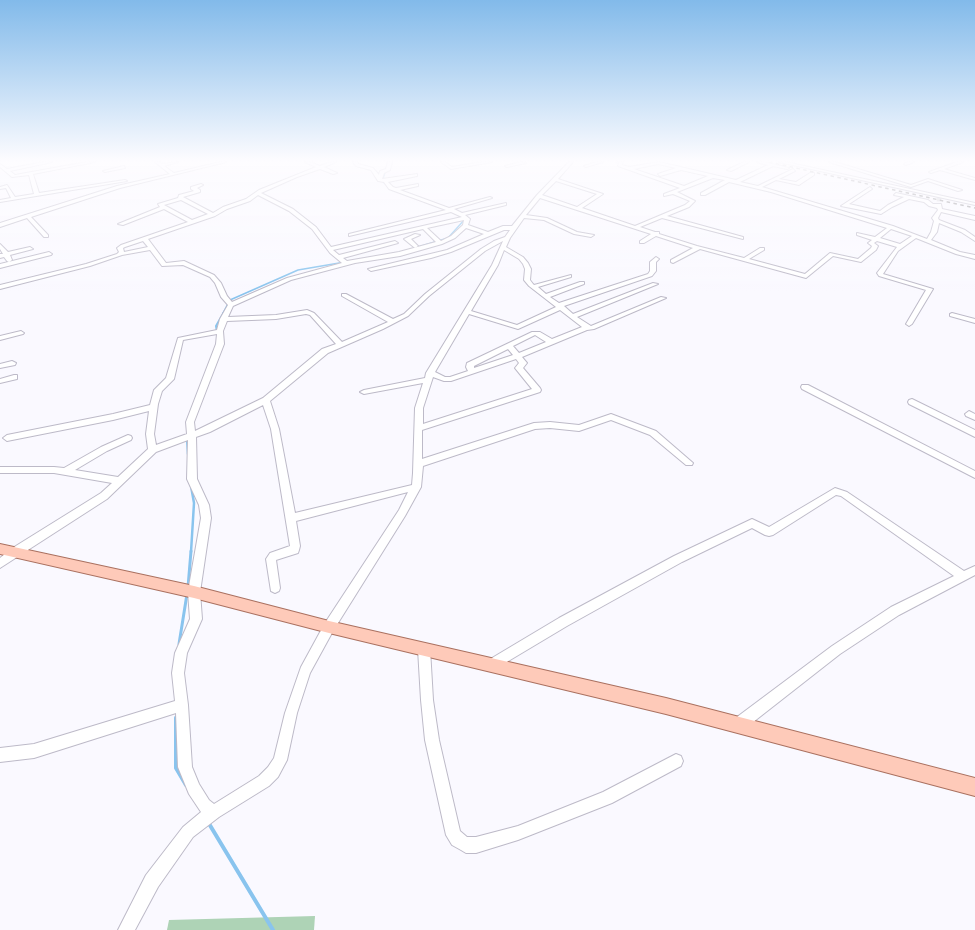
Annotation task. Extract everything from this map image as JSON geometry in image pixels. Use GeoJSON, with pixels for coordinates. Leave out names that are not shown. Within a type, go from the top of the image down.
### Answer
{"type":"FeatureCollection","features":[{"type":"Feature","properties":{"kind":"main road"},"geometry":{"type":"LineString","coordinates":[[0,549],[188,591],[329,627],[666,706],[975,787]]}},
{"type":"Feature","properties":{"kind":"street"},"geometry":{"type":"LineString","coordinates":[[0,225],[62,205]]}},
{"type":"Feature","properties":{"kind":"street"},"geometry":{"type":"LineString","coordinates":[[161,205],[192,222]]}},
{"type":"Feature","properties":{"kind":"street"},"geometry":{"type":"LineString","coordinates":[[195,205],[213,215]]}},
{"type":"Feature","properties":{"kind":"street"},"geometry":{"type":"LineString","coordinates":[[121,254],[121,247],[221,212],[225,208],[232,205]]}},
{"type":"Feature","properties":{"kind":"street"},"geometry":{"type":"LineString","coordinates":[[282,205],[291,210],[316,230],[330,249],[345,262],[400,254],[438,241]]}},
{"type":"Feature","properties":{"kind":"street"},"geometry":{"type":"LineString","coordinates":[[438,205],[451,210],[488,234]]}},
{"type":"Feature","properties":{"kind":"street"},"geometry":{"type":"LineString","coordinates":[[351,235],[466,205]]}},
{"type":"Feature","properties":{"kind":"street"},"geometry":{"type":"LineString","coordinates":[[330,249],[426,230],[464,219],[500,205]]}},
{"type":"Feature","properties":{"kind":"street"},"geometry":{"type":"LineString","coordinates":[[126,930],[152,882],[188,832],[212,813],[264,781],[273,772],[281,754],[291,712],[303,678],[329,627],[402,513],[416,487],[419,408],[429,376],[441,354],[468,312],[504,248],[507,238],[531,205]]}},
{"type":"Feature","properties":{"kind":"street"},"geometry":{"type":"LineString","coordinates":[[570,205],[698,247],[806,276],[832,254],[859,261],[874,249],[875,246],[871,243],[890,227]]}},
{"type":"Feature","properties":{"kind":"street"},"geometry":{"type":"LineString","coordinates":[[579,208],[583,205]]}},
{"type":"Feature","properties":{"kind":"street"},"geometry":{"type":"LineString","coordinates":[[636,226],[688,205]]}},
{"type":"Feature","properties":{"kind":"street"},"geometry":{"type":"LineString","coordinates":[[819,205],[890,227],[958,253],[975,257]]}},
{"type":"Feature","properties":{"kind":"street"},"geometry":{"type":"LineString","coordinates":[[832,209],[844,205]]}},
{"type":"Feature","properties":{"kind":"street"},"geometry":{"type":"LineString","coordinates":[[846,205],[881,213],[891,205]]}},
{"type":"Feature","properties":{"kind":"street"},"geometry":{"type":"LineString","coordinates":[[935,205],[975,218]]}},
{"type":"Feature","properties":{"kind":"street"},"geometry":{"type":"LineString","coordinates":[[121,224],[164,207]]}},
{"type":"Feature","properties":{"kind":"street"},"geometry":{"type":"LineString","coordinates":[[928,241],[934,232],[937,221],[935,218],[940,207]]}},
{"type":"Feature","properties":{"kind":"street"},"geometry":{"type":"LineString","coordinates":[[28,216],[46,236]]}},
{"type":"Feature","properties":{"kind":"street"},"geometry":{"type":"LineString","coordinates":[[522,216],[547,220],[576,233],[591,235]]}},
{"type":"Feature","properties":{"kind":"street"},"geometry":{"type":"LineString","coordinates":[[660,216],[742,238]]}},
{"type":"Feature","properties":{"kind":"street"},"geometry":{"type":"LineString","coordinates":[[212,813],[201,800],[185,768],[177,707],[178,664],[181,653],[195,621],[196,613],[188,591],[206,511],[192,478],[189,437],[190,422],[220,344],[217,332],[230,304],[289,279],[345,262],[394,253],[415,246],[453,237],[464,219]]}},
{"type":"Feature","properties":{"kind":"street"},"geometry":{"type":"LineString","coordinates":[[937,221],[963,231],[975,239]]}},
{"type":"Feature","properties":{"kind":"street"},"geometry":{"type":"LineString","coordinates":[[371,269],[414,261],[445,252],[505,228],[514,228]]}},
{"type":"Feature","properties":{"kind":"street"},"geometry":{"type":"LineString","coordinates":[[426,230],[438,241]]}},
{"type":"Feature","properties":{"kind":"street"},"geometry":{"type":"LineString","coordinates":[[415,246],[407,240],[407,238],[426,230]]}},
{"type":"Feature","properties":{"kind":"street"},"geometry":{"type":"LineString","coordinates":[[642,242],[658,233]]}},
{"type":"Feature","properties":{"kind":"street"},"geometry":{"type":"LineString","coordinates":[[859,234],[900,246]]}},
{"type":"Feature","properties":{"kind":"street"},"geometry":{"type":"LineString","coordinates":[[909,324],[930,289],[880,274],[900,246],[916,236]]}},
{"type":"Feature","properties":{"kind":"street"},"geometry":{"type":"LineString","coordinates":[[651,237],[676,246]]}},
{"type":"Feature","properties":{"kind":"street"},"geometry":{"type":"LineString","coordinates":[[0,564],[15,552],[108,493],[153,450],[207,430],[266,400],[324,351],[393,322],[410,311],[427,294],[483,250],[496,242],[507,238]]}},
{"type":"Feature","properties":{"kind":"street"},"geometry":{"type":"LineString","coordinates":[[145,239],[164,265],[184,263],[212,276],[218,283],[224,298],[230,304]]}},
{"type":"Feature","properties":{"kind":"street"},"geometry":{"type":"LineString","coordinates":[[338,257],[395,244]]}},
{"type":"Feature","properties":{"kind":"street"},"geometry":{"type":"LineString","coordinates":[[0,246],[11,266]]}},
{"type":"Feature","properties":{"kind":"street"},"geometry":{"type":"LineString","coordinates":[[673,261],[698,247]]}},
{"type":"Feature","properties":{"kind":"street"},"geometry":{"type":"LineString","coordinates":[[0,287],[94,264],[121,254],[152,248]]}},
{"type":"Feature","properties":{"kind":"street"},"geometry":{"type":"LineString","coordinates":[[504,248],[521,258],[526,264],[528,271],[527,280],[533,287],[587,327]]}},
{"type":"Feature","properties":{"kind":"street"},"geometry":{"type":"LineString","coordinates":[[0,256],[30,249]]}},
{"type":"Feature","properties":{"kind":"street"},"geometry":{"type":"LineString","coordinates":[[744,260],[762,249]]}},
{"type":"Feature","properties":{"kind":"street"},"geometry":{"type":"LineString","coordinates":[[0,266],[11,266],[49,254]]}},
{"type":"Feature","properties":{"kind":"street"},"geometry":{"type":"LineString","coordinates":[[468,312],[518,327],[559,307],[650,275],[653,271],[653,262],[656,259]]}},
{"type":"Feature","properties":{"kind":"street"},"geometry":{"type":"LineString","coordinates":[[533,287],[569,276]]}},
{"type":"Feature","properties":{"kind":"street"},"geometry":{"type":"LineString","coordinates":[[546,296],[582,283]]}},
{"type":"Feature","properties":{"kind":"street"},"geometry":{"type":"LineString","coordinates":[[573,316],[655,284]]}},
{"type":"Feature","properties":{"kind":"street"},"geometry":{"type":"LineString","coordinates":[[612,288],[625,296]]}},
{"type":"Feature","properties":{"kind":"street"},"geometry":{"type":"LineString","coordinates":[[344,295],[393,322]]}},
{"type":"Feature","properties":{"kind":"street"},"geometry":{"type":"LineString","coordinates":[[364,392],[429,376],[447,379],[472,372],[519,356],[587,327],[592,328],[663,298]]}},
{"type":"Feature","properties":{"kind":"street"},"geometry":{"type":"LineString","coordinates":[[223,319],[276,317],[307,312],[312,314],[340,344]]}},
{"type":"Feature","properties":{"kind":"street"},"geometry":{"type":"LineString","coordinates":[[952,315],[975,321]]}},
{"type":"Feature","properties":{"kind":"street"},"geometry":{"type":"LineString","coordinates":[[153,450],[150,434],[158,390],[170,379],[180,339],[217,332]]}},
{"type":"Feature","properties":{"kind":"street"},"geometry":{"type":"LineString","coordinates":[[472,372],[470,365],[536,332],[551,342]]}},
{"type":"Feature","properties":{"kind":"street"},"geometry":{"type":"LineString","coordinates":[[0,338],[21,334]]}},
{"type":"Feature","properties":{"kind":"street"},"geometry":{"type":"LineString","coordinates":[[418,428],[537,390],[520,368],[523,363],[509,345]]}},
{"type":"Feature","properties":{"kind":"street"},"geometry":{"type":"LineString","coordinates":[[0,366],[12,363]]}},
{"type":"Feature","properties":{"kind":"street"},"geometry":{"type":"LineString","coordinates":[[0,381],[14,377]]}},
{"type":"Feature","properties":{"kind":"street"},"geometry":{"type":"LineString","coordinates":[[805,387],[975,475]]}},
{"type":"Feature","properties":{"kind":"street"},"geometry":{"type":"LineString","coordinates":[[266,400],[275,428],[287,491],[295,548],[271,559],[275,588]]}},
{"type":"Feature","properties":{"kind":"street"},"geometry":{"type":"LineString","coordinates":[[912,402],[975,434]]}},
{"type":"Feature","properties":{"kind":"street"},"geometry":{"type":"LineString","coordinates":[[7,438],[113,417],[154,407]]}},
{"type":"Feature","properties":{"kind":"street"},"geometry":{"type":"LineString","coordinates":[[418,464],[534,426],[550,424],[579,428],[611,417],[653,433],[689,462]]}},
{"type":"Feature","properties":{"kind":"street"},"geometry":{"type":"LineString","coordinates":[[65,472],[100,451],[128,438]]}},
{"type":"Feature","properties":{"kind":"street"},"geometry":{"type":"LineString","coordinates":[[0,470],[33,469],[65,472],[120,481]]}},
{"type":"Feature","properties":{"kind":"street"},"geometry":{"type":"LineString","coordinates":[[291,518],[416,487]]}},
{"type":"Feature","properties":{"kind":"street"},"geometry":{"type":"LineString","coordinates":[[491,665],[563,622],[678,560],[752,523],[769,532],[833,492],[838,491],[963,576]]}},
{"type":"Feature","properties":{"kind":"street"},"geometry":{"type":"LineString","coordinates":[[738,725],[836,650],[895,611],[975,570]]}},
{"type":"Feature","properties":{"kind":"street"},"geometry":{"type":"LineString","coordinates":[[424,649],[427,700],[432,740],[454,835],[457,840],[466,845],[476,845],[518,833],[607,798],[676,761]]}},
{"type":"Feature","properties":{"kind":"street"},"geometry":{"type":"LineString","coordinates":[[0,754],[17,754],[34,750],[177,707]]}},
{"type":"Feature","properties":{"kind":"green space"},"geometry":{"type":"Polygon","coordinates":[[[315,916],[314,930],[167,930],[169,920],[315,916]]]}},
{"type":"Feature","properties":{"kind":"waterway"},"geometry":{"type":"LineString","coordinates":[[418,247],[448,238],[465,219]]}},
{"type":"Feature","properties":{"kind":"waterway"},"geometry":{"type":"LineString","coordinates":[[223,313],[230,300],[298,270],[345,262]]}},
{"type":"Feature","properties":{"kind":"waterway"},"geometry":{"type":"LineString","coordinates":[[217,332],[216,326],[224,312]]}},
{"type":"Feature","properties":{"kind":"waterway"},"geometry":{"type":"LineString","coordinates":[[187,437],[188,454]]}},
{"type":"Feature","properties":{"kind":"waterway"},"geometry":{"type":"LineString","coordinates":[[191,486],[194,503],[191,552]]}},
{"type":"Feature","properties":{"kind":"waterway"},"geometry":{"type":"LineString","coordinates":[[188,587],[191,551]]}},
{"type":"Feature","properties":{"kind":"waterway"},"geometry":{"type":"LineString","coordinates":[[179,644],[187,594]]}},
{"type":"Feature","properties":{"kind":"waterway"},"geometry":{"type":"LineString","coordinates":[[176,717],[176,768],[186,785]]}},
{"type":"Feature","properties":{"kind":"waterway"},"geometry":{"type":"LineString","coordinates":[[208,822],[273,930]]}},
{"type":"Feature","properties":{"kind":"railway"},"geometry":{"type":"LineString","coordinates":[[963,205],[975,208]]}}]}
